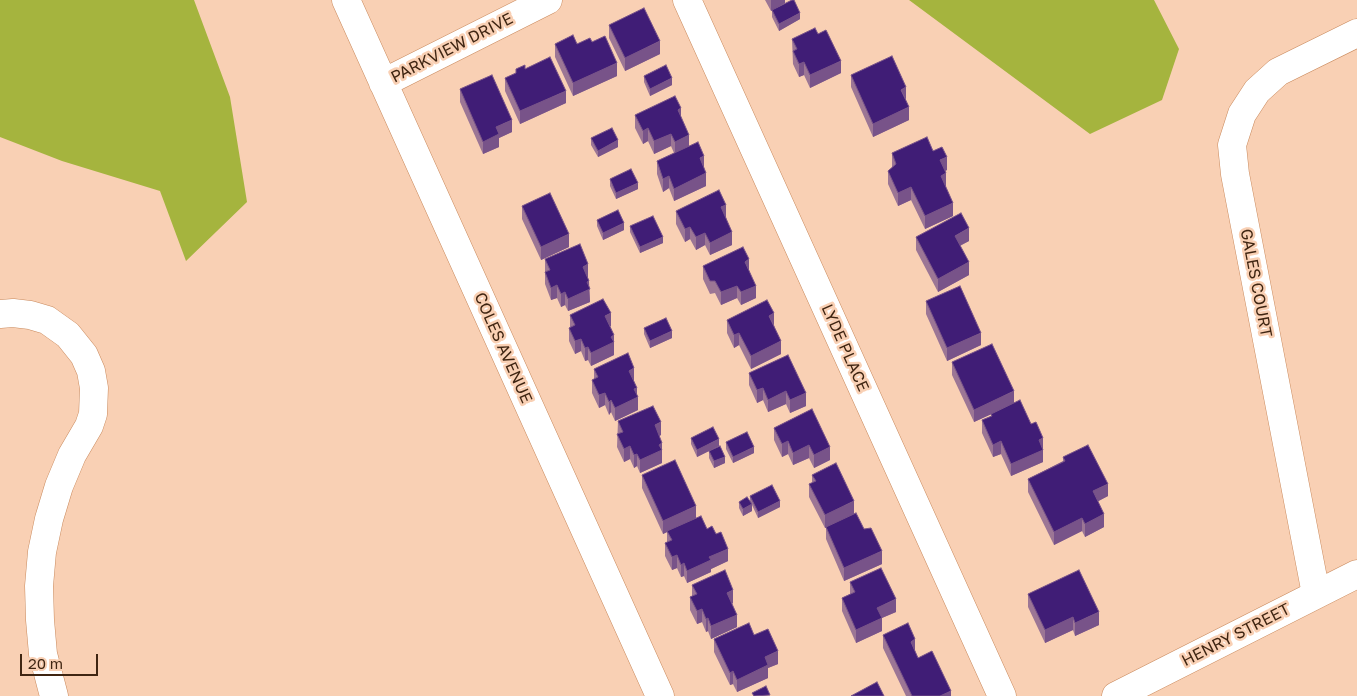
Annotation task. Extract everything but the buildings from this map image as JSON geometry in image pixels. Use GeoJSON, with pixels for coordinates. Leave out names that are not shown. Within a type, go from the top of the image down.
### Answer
{"type":"FeatureCollection","features":[{"type":"Feature","properties":{"kind":"street","name":"COLES AVENUE"},"geometry":{"type":"LineString","coordinates":[[346,0],[660,696]]}},
{"type":"Feature","properties":{"kind":"street","name":"PARKVIEW DRIVE"},"geometry":{"type":"LineString","coordinates":[[383,83],[548,0]]}},
{"type":"Feature","properties":{"kind":"street","name":"LYDE PLACE"},"geometry":{"type":"LineString","coordinates":[[687,0],[1002,696]]}},
{"type":"Feature","properties":{"kind":"street","name":"GALES COURT"},"geometry":{"type":"LineString","coordinates":[[1316,594],[1235,174],[1232,145],[1242,114],[1257,91],[1278,72],[1357,33]]}},
{"type":"Feature","properties":{"kind":"street"},"geometry":{"type":"LineString","coordinates":[[0,314],[30,315],[47,320],[68,335],[84,355],[91,371],[94,388],[93,414],[89,426],[72,455],[59,486],[42,552],[39,586],[40,620],[43,654],[54,696]]}},
{"type":"Feature","properties":{"kind":"street","name":"HENRY STREET"},"geometry":{"type":"LineString","coordinates":[[1116,696],[1357,574]]}},
{"type":"Feature","properties":{"kind":"green space"},"geometry":{"type":"Polygon","coordinates":[[[0,0],[194,0],[230,97],[247,202],[186,261],[160,191],[62,161],[0,137],[0,0]]]}},
{"type":"Feature","properties":{"kind":"green space"},"geometry":{"type":"Polygon","coordinates":[[[909,0],[1154,0],[1179,49],[1162,100],[1090,134],[909,0]]]}}]}
